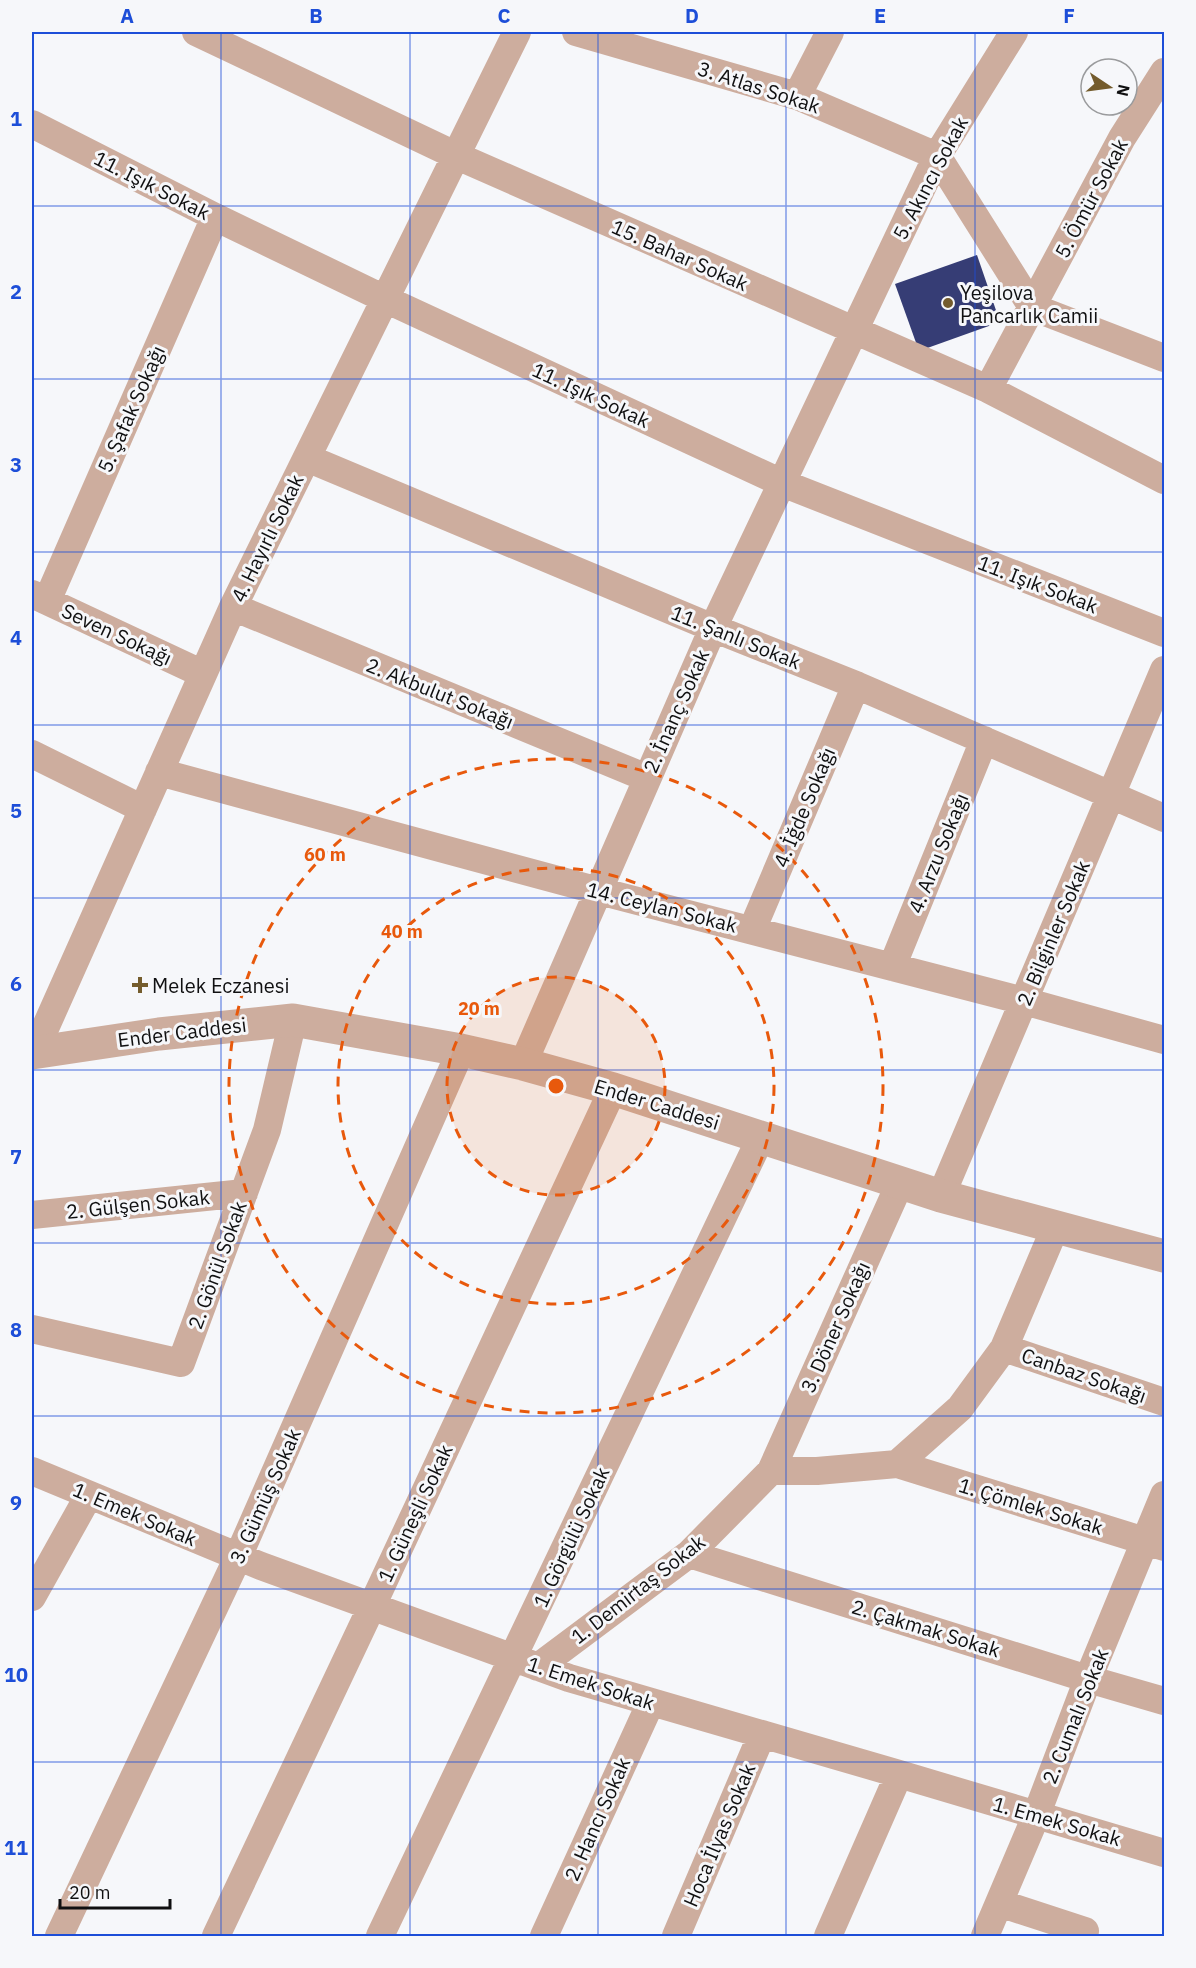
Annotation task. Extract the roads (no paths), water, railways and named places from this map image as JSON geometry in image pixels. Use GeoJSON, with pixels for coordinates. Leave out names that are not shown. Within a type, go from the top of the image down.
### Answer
{"type":"FeatureCollection","features":[{"type":"Feature","properties":{"kind":"street","name":"15. Bahar Sokak"},"geometry":{"type":"LineString","coordinates":[[195,32],[457,156],[988,389],[1164,480]]}},
{"type":"Feature","properties":{"kind":"street","name":"4. Hayırlı Sokak"},"geometry":{"type":"LineString","coordinates":[[33,1053],[233,607],[517,32]]}},
{"type":"Feature","properties":{"kind":"street","name":"3. Atlas Sokak"},"geometry":{"type":"LineString","coordinates":[[576,32],[797,96],[937,156]]}},
{"type":"Feature","properties":{"kind":"street"},"geometry":{"type":"LineString","coordinates":[[797,96],[830,32]]}},
{"type":"Feature","properties":{"kind":"street","name":"5. Akıncı Sokak"},"geometry":{"type":"LineString","coordinates":[[854,330],[937,156],[1014,32]]}},
{"type":"Feature","properties":{"kind":"street","name":"5. Ömür Sokak"},"geometry":{"type":"LineString","coordinates":[[988,389],[1122,138],[1164,72]]}},
{"type":"Feature","properties":{"kind":"street","name":"11. Işık Sokak"},"geometry":{"type":"LineString","coordinates":[[32,124],[215,217],[385,299],[782,483],[1164,633]]}},
{"type":"Feature","properties":{"kind":"street"},"geometry":{"type":"LineString","coordinates":[[937,156],[1032,307],[1163,354]]}},
{"type":"Feature","properties":{"kind":"street","name":"5. Şafak Sokağı"},"geometry":{"type":"LineString","coordinates":[[39,597],[215,217]]}},
{"type":"Feature","properties":{"kind":"street","name":"2. İnanç Sokak"},"geometry":{"type":"LineString","coordinates":[[523,1064],[713,628],[854,330]]}},
{"type":"Feature","properties":{"kind":"street","name":"11. Şanlı Sokak"},"geometry":{"type":"LineString","coordinates":[[307,458],[713,628],[856,685],[1164,818]]}},
{"type":"Feature","properties":{"kind":"street","name":"Seven Sokağı"},"geometry":{"type":"LineString","coordinates":[[39,597],[203,674]]}},
{"type":"Feature","properties":{"kind":"street","name":"2. Akbulut Sokağı"},"geometry":{"type":"LineString","coordinates":[[233,607],[647,778]]}},
{"type":"Feature","properties":{"kind":"street","name":"2. Bilginler Sokak"},"geometry":{"type":"LineString","coordinates":[[941,1196],[1164,670]]}},
{"type":"Feature","properties":{"kind":"street","name":"4. İğde Sokağı"},"geometry":{"type":"LineString","coordinates":[[752,930],[856,685]]}},
{"type":"Feature","properties":{"kind":"street","name":"4. Arzu Sokağı"},"geometry":{"type":"LineString","coordinates":[[892,967],[984,740]]}},
{"type":"Feature","properties":{"kind":"street"},"geometry":{"type":"LineString","coordinates":[[32,754],[143,809]]}},
{"type":"Feature","properties":{"kind":"street","name":"14. Ceylan Sokak"},"geometry":{"type":"LineString","coordinates":[[159,772],[1164,1040]]}},
{"type":"Feature","properties":{"kind":"street","name":"Ender Caddesi"},"geometry":{"type":"LineString","coordinates":[[33,1053],[159,1034],[293,1020],[461,1050],[523,1064],[613,1089],[941,1196],[1164,1256]]}},
{"type":"Feature","properties":{"kind":"street","name":"2. Gönül Sokak"},"geometry":{"type":"LineString","coordinates":[[32,1329],[181,1363],[267,1130],[293,1020]]}},
{"type":"Feature","properties":{"kind":"street","name":"3. Gümüş Sokak"},"geometry":{"type":"LineString","coordinates":[[59,1936],[238,1557],[461,1050]]}},
{"type":"Feature","properties":{"kind":"street","name":"1. Güneşli Sokak"},"geometry":{"type":"LineString","coordinates":[[216,1936],[613,1089]]}},
{"type":"Feature","properties":{"kind":"street","name":"1. Görgülü Sokak"},"geometry":{"type":"LineString","coordinates":[[380,1936],[526,1662],[761,1137]]}},
{"type":"Feature","properties":{"kind":"street","name":"3. Döner Sokağı"},"geometry":{"type":"LineString","coordinates":[[771,1471],[900,1183]]}},
{"type":"Feature","properties":{"kind":"street","name":"2. Gülşen Sokak"},"geometry":{"type":"LineString","coordinates":[[32,1215],[244,1193]]}},
{"type":"Feature","properties":{"kind":"street"},"geometry":{"type":"LineString","coordinates":[[771,1471],[817,1472],[897,1464],[960,1408],[1004,1348],[1055,1227]]}},
{"type":"Feature","properties":{"kind":"street","name":"Canbaz Sokağı"},"geometry":{"type":"LineString","coordinates":[[1004,1348],[1164,1402]]}},
{"type":"Feature","properties":{"kind":"street","name":"1. Çömlek Sokak"},"geometry":{"type":"LineString","coordinates":[[897,1464],[1156,1544]]}},
{"type":"Feature","properties":{"kind":"street","name":"1. Emek Sokak"},"geometry":{"type":"LineString","coordinates":[[32,1471],[238,1557],[568,1678],[898,1773],[1164,1853]]}},
{"type":"Feature","properties":{"kind":"street","name":"1. Demirtaş Sokak"},"geometry":{"type":"LineString","coordinates":[[526,1662],[688,1554],[771,1471]]}},
{"type":"Feature","properties":{"kind":"street"},"geometry":{"type":"LineString","coordinates":[[32,1597],[89,1495]]}},
{"type":"Feature","properties":{"kind":"street","name":"2. Cumalı Sokak"},"geometry":{"type":"LineString","coordinates":[[985,1936],[1036,1816],[1089,1679],[1156,1544],[1164,1496]]}},
{"type":"Feature","properties":{"kind":"street","name":"2. Çakmak Sokak"},"geometry":{"type":"LineString","coordinates":[[688,1554],[1164,1701]]}},
{"type":"Feature","properties":{"kind":"street","name":"2. Hancı Sokak"},"geometry":{"type":"LineString","coordinates":[[544,1936],[651,1702]]}},
{"type":"Feature","properties":{"kind":"street","name":"Hoca İlyas Sokak"},"geometry":{"type":"LineString","coordinates":[[676,1936],[762,1734]]}},
{"type":"Feature","properties":{"kind":"street"},"geometry":{"type":"LineString","coordinates":[[828,1936],[898,1773]]}},
{"type":"Feature","properties":{"kind":"street"},"geometry":{"type":"LineString","coordinates":[[999,1903],[1090,1935]]}},
{"type":"Feature","properties":{"kind":"place","name":"Yeşilova Pancarlık Camii"},"geometry":{"type":"Point","coordinates":[948,303]}},
{"type":"Feature","properties":{"kind":"place","name":"Melek Eczanesi"},"geometry":{"type":"Point","coordinates":[140,985]}}]}
